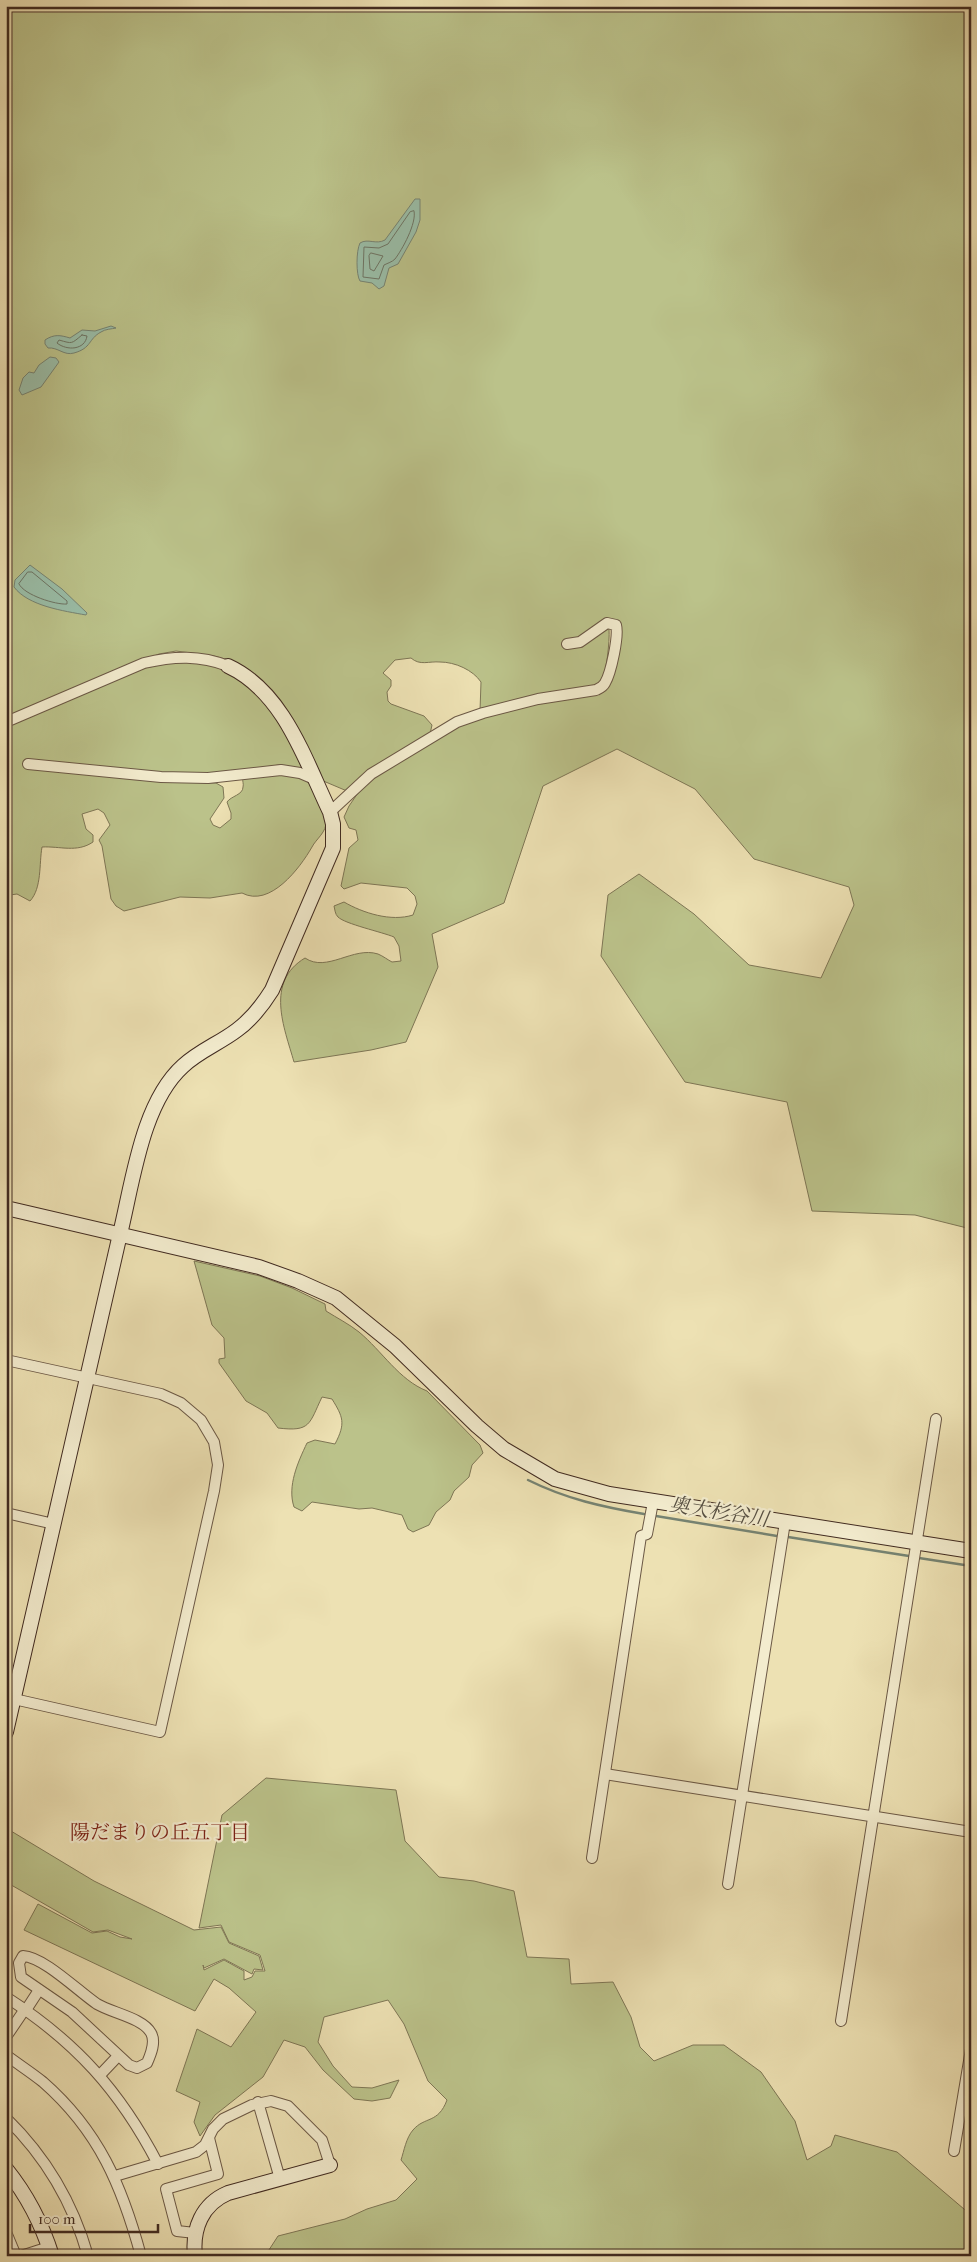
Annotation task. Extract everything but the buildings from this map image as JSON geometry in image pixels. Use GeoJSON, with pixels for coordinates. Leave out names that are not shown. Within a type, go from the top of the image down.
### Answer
{"type":"FeatureCollection","features":[{"type":"Feature","properties":{"kind":"street"},"geometry":{"type":"LineString","coordinates":[[330,812],[371,774],[457,722],[519,703],[601,688],[607,680],[618,634],[616,625],[607,623],[580,642],[567,644]]}},
{"type":"Feature","properties":{"kind":"street"},"geometry":{"type":"LineString","coordinates":[[6,722],[144,664],[162,659],[196,657],[215,661],[241,672],[256,683],[282,716],[330,812],[333,837],[331,854],[272,990],[249,1020],[192,1059],[175,1074],[164,1087],[147,1128],[120,1234],[6,1732]]}},
{"type":"Feature","properties":{"kind":"street"},"geometry":{"type":"LineString","coordinates":[[28,764],[161,777],[199,778],[281,770],[300,773],[314,779]]}},
{"type":"Feature","properties":{"kind":"street"},"geometry":{"type":"LineString","coordinates":[[6,1208],[260,1267],[336,1298],[395,1346],[477,1426],[504,1449],[555,1479],[609,1494],[653,1502],[971,1551]]}},
{"type":"Feature","properties":{"kind":"street"},"geometry":{"type":"LineString","coordinates":[[6,1360],[173,1398],[195,1414],[214,1442],[218,1466],[160,1732],[14,1699]]}},
{"type":"Feature","properties":{"kind":"street"},"geometry":{"type":"LineString","coordinates":[[841,2020],[936,1418]]}},
{"type":"Feature","properties":{"kind":"street"},"geometry":{"type":"LineString","coordinates":[[592,1858],[641,1536],[647,1534],[653,1502]]}},
{"type":"Feature","properties":{"kind":"street"},"geometry":{"type":"LineString","coordinates":[[6,1513],[54,1524]]}},
{"type":"Feature","properties":{"kind":"street"},"geometry":{"type":"LineString","coordinates":[[728,1884],[785,1522]]}},
{"type":"Feature","properties":{"kind":"street"},"geometry":{"type":"LineString","coordinates":[[606,1774],[971,1832]]}},
{"type":"Feature","properties":{"kind":"street"},"geometry":{"type":"LineString","coordinates":[[23,1956],[52,1969],[100,2006],[140,2023],[149,2030],[154,2042],[149,2060],[144,2066],[133,2067],[118,2056],[83,2021],[21,1977],[19,1962],[23,1956]]}},
{"type":"Feature","properties":{"kind":"street"},"geometry":{"type":"LineString","coordinates":[[6,2037],[39,1990]]}},
{"type":"Feature","properties":{"kind":"street"},"geometry":{"type":"LineString","coordinates":[[6,1997],[62,2037],[100,2075],[130,2116],[158,2164]]}},
{"type":"Feature","properties":{"kind":"street"},"geometry":{"type":"LineString","coordinates":[[954,2151],[971,2049]]}},
{"type":"Feature","properties":{"kind":"street"},"geometry":{"type":"LineString","coordinates":[[6,2056],[43,2082],[79,2120],[97,2143],[115,2176],[127,2208],[141,2256]]}},
{"type":"Feature","properties":{"kind":"street"},"geometry":{"type":"LineString","coordinates":[[100,2075],[118,2056]]}},
{"type":"Feature","properties":{"kind":"street"},"geometry":{"type":"LineString","coordinates":[[115,2176],[196,2152],[208,2138],[213,2128],[223,2119],[258,2102],[277,2102],[293,2110],[322,2140],[330,2166],[228,2193],[217,2198],[199,2219],[195,2233],[195,2256]]}},
{"type":"Feature","properties":{"kind":"street"},"geometry":{"type":"LineString","coordinates":[[258,2102],[280,2179]]}},
{"type":"Feature","properties":{"kind":"street"},"geometry":{"type":"LineString","coordinates":[[6,2118],[31,2144],[58,2182],[75,2217],[88,2256]]}},
{"type":"Feature","properties":{"kind":"street"},"geometry":{"type":"LineString","coordinates":[[195,2233],[177,2231],[166,2189],[218,2174],[208,2138]]}},
{"type":"Feature","properties":{"kind":"street"},"geometry":{"type":"LineString","coordinates":[[6,2169],[34,2210],[50,2252],[21,2256]]}},
{"type":"Feature","properties":{"kind":"street"},"geometry":{"type":"LineString","coordinates":[[6,2232],[16,2256]]}},
{"type":"Feature","properties":{"kind":"shaded area"},"geometry":{"type":"Polygon","coordinates":[[[6,6],[626,6],[635,11],[649,6],[971,6],[971,1229],[915,1215],[812,1211],[787,1102],[685,1082],[601,956],[608,895],[639,874],[694,914],[749,965],[821,978],[854,905],[849,887],[754,859],[695,789],[617,749],[543,786],[504,903],[432,934],[438,967],[406,1042],[371,1050],[294,1062],[281,1006],[281,992],[285,979],[293,968],[305,958],[313,962],[322,963],[369,952],[378,954],[392,962],[401,961],[399,946],[394,937],[342,920],[336,915],[334,906],[344,902],[368,913],[387,917],[404,917],[413,915],[417,904],[415,896],[407,888],[361,883],[344,889],[341,886],[349,848],[358,840],[356,830],[349,828],[344,817],[360,790],[378,775],[462,724],[478,718],[602,689],[619,626],[605,626],[609,629],[609,641],[602,685],[480,711],[481,682],[468,670],[446,662],[421,663],[411,658],[395,660],[383,673],[391,680],[391,686],[387,692],[388,701],[391,704],[424,716],[432,725],[430,734],[347,791],[321,780],[273,694],[259,679],[229,660],[214,656],[176,651],[159,654],[6,717],[6,6]]]}},
{"type":"Feature","properties":{"kind":"shaded area"},"geometry":{"type":"Polygon","coordinates":[[[179,661],[214,666],[231,672],[246,682],[259,694],[280,723],[305,771],[279,765],[162,781],[216,783],[223,787],[224,798],[210,819],[213,825],[220,828],[231,819],[227,802],[241,792],[243,778],[288,774],[305,780],[314,789],[326,819],[323,832],[307,856],[283,884],[263,895],[253,896],[242,893],[210,898],[180,897],[124,911],[116,906],[111,899],[102,846],[99,840],[110,825],[104,813],[98,809],[82,814],[86,829],[93,835],[93,842],[75,848],[42,847],[38,883],[34,896],[30,901],[17,894],[10,895],[7,899],[8,916],[6,918],[6,727],[145,668],[179,661]]]}},
{"type":"Feature","properties":{"kind":"shaded area"},"geometry":{"type":"Polygon","coordinates":[[[194,1261],[260,1276],[292,1288],[325,1304],[326,1311],[359,1332],[399,1373],[427,1391],[480,1445],[483,1453],[472,1465],[469,1477],[454,1491],[450,1500],[436,1512],[429,1525],[413,1532],[408,1529],[402,1515],[372,1508],[359,1509],[312,1502],[302,1511],[294,1507],[292,1499],[293,1483],[297,1466],[307,1443],[315,1440],[335,1444],[342,1425],[339,1411],[332,1399],[322,1397],[308,1424],[297,1429],[278,1428],[267,1413],[246,1401],[219,1363],[219,1359],[225,1358],[224,1338],[212,1325],[194,1261]]]}},
{"type":"Feature","properties":{"kind":"shaded area"},"geometry":{"type":"Polygon","coordinates":[[[266,1778],[396,1790],[405,1841],[439,1877],[474,1881],[514,1891],[527,1957],[569,1959],[571,1984],[613,1982],[631,2017],[640,2047],[654,2061],[693,2045],[724,2045],[761,2072],[795,2121],[807,2160],[831,2146],[835,2135],[897,2152],[971,2215],[971,2256],[265,2256],[278,2236],[345,2219],[367,2209],[396,2200],[417,2179],[401,2160],[407,2141],[413,2130],[440,2113],[447,2100],[428,2081],[404,2024],[388,2000],[324,2017],[318,2042],[333,2066],[352,2087],[372,2088],[399,2080],[390,2098],[372,2101],[354,2099],[323,2070],[305,2047],[284,2040],[263,2077],[215,2115],[200,2136],[194,2122],[200,2102],[176,2091],[197,2029],[231,2047],[256,2012],[229,1988],[214,1979],[195,2011],[24,1930],[38,1904],[92,1933],[107,1931],[120,1937],[132,1939],[108,1930],[93,1932],[6,1882],[6,1828],[94,1881],[194,1930],[221,1927],[229,1943],[259,1956],[263,1970],[254,1969],[252,1974],[224,1959],[204,1968],[203,1965],[204,1970],[224,1960],[244,1971],[244,1980],[252,1977],[255,1971],[265,1971],[260,1955],[229,1942],[221,1925],[199,1928],[222,1815],[266,1778]]]}},
{"type":"Feature","properties":{"kind":"water"},"geometry":{"type":"Polygon","coordinates":[[[415,199],[420,199],[420,220],[416,232],[398,264],[389,268],[384,286],[379,289],[372,283],[360,281],[357,263],[360,243],[385,240],[415,199]]]}},
{"type":"Feature","properties":{"kind":"water"},"geometry":{"type":"Polygon","coordinates":[[[111,326],[116,328],[103,331],[84,349],[74,353],[70,354],[48,348],[45,344],[45,340],[54,336],[70,338],[82,330],[95,331],[111,326]]]}},
{"type":"Feature","properties":{"kind":"water"},"geometry":{"type":"Polygon","coordinates":[[[50,357],[56,358],[59,362],[41,387],[22,395],[19,390],[23,378],[29,372],[34,373],[39,365],[50,357]]]}},
{"type":"Feature","properties":{"kind":"water"},"geometry":{"type":"Polygon","coordinates":[[[30,565],[62,589],[87,613],[86,615],[47,607],[28,599],[20,593],[14,587],[15,580],[30,565]]]}},
{"type":"Feature","properties":{"kind":"waterway","name":"奥大杉谷川"},"geometry":{"type":"LineString","coordinates":[[528,1480],[585,1502],[644,1514]]}},
{"type":"Feature","properties":{"kind":"waterway","name":"奥大杉谷川"},"geometry":{"type":"LineString","coordinates":[[656,1516],[777,1536]]}},
{"type":"Feature","properties":{"kind":"waterway","name":"奥大杉谷川"},"geometry":{"type":"LineString","coordinates":[[788,1537],[909,1556]]}},
{"type":"Feature","properties":{"kind":"waterway","name":"奥大杉谷川"},"geometry":{"type":"LineString","coordinates":[[919,1558],[971,1566]]}},
{"type":"Feature","properties":{"kind":"district","name":"陽だまりの丘五丁目"},"geometry":{"type":"Point","coordinates":[160,1832]}}]}
